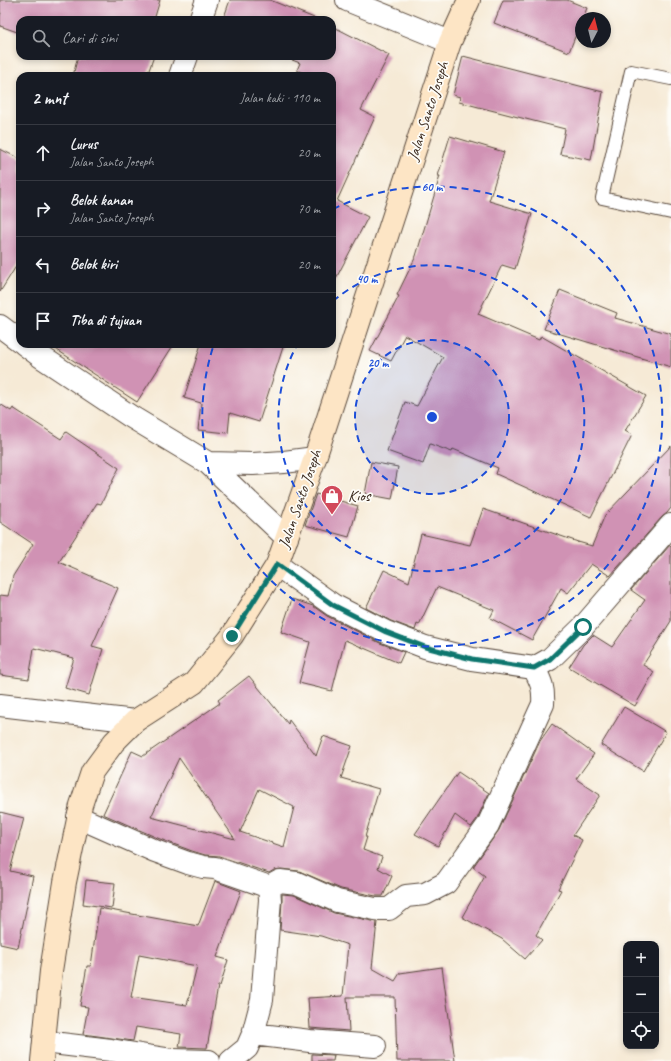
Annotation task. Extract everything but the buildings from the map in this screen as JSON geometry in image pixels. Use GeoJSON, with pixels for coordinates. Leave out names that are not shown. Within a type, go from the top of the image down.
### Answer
{"type":"FeatureCollection","features":[{"type":"Feature","properties":{"kind":"main road","name":"Jalan Santo Joseph"},"geometry":{"type":"LineString","coordinates":[[277,564],[315,458],[450,42],[469,0]]}},
{"type":"Feature","properties":{"kind":"main road"},"geometry":{"type":"LineString","coordinates":[[43,1052],[51,971],[65,882],[80,805],[92,772],[114,742],[135,721],[194,684],[232,636],[277,564]]}},
{"type":"Feature","properties":{"kind":"street"},"geometry":{"type":"LineString","coordinates":[[201,16],[207,0]]}},
{"type":"Feature","properties":{"kind":"street"},"geometry":{"type":"LineString","coordinates":[[347,0],[450,42]]}},
{"type":"Feature","properties":{"kind":"street"},"geometry":{"type":"LineString","coordinates":[[182,72],[186,60]]}},
{"type":"Feature","properties":{"kind":"street"},"geometry":{"type":"LineString","coordinates":[[0,326],[16,338]]}},
{"type":"Feature","properties":{"kind":"street"},"geometry":{"type":"LineString","coordinates":[[37,348],[130,416],[208,463],[287,538]]}},
{"type":"Feature","properties":{"kind":"street"},"geometry":{"type":"LineString","coordinates":[[208,463],[253,464],[315,458]]}},
{"type":"Feature","properties":{"kind":"street"},"geometry":{"type":"LineString","coordinates":[[78,818],[155,851],[188,863],[227,871],[269,887],[280,881],[297,883],[337,901],[375,909],[390,909],[406,896],[425,894],[446,883],[488,825],[543,704],[544,692],[534,668],[550,659],[583,627],[671,525]]}},
{"type":"Feature","properties":{"kind":"street","name":"Jalan Santo Joseph"},"geometry":{"type":"LineString","coordinates":[[277,564],[333,605],[386,632],[425,647],[472,659],[534,668]]}},
{"type":"Feature","properties":{"kind":"street"},"geometry":{"type":"LineString","coordinates":[[0,705],[135,721]]}},
{"type":"Feature","properties":{"kind":"street"},"geometry":{"type":"LineString","coordinates":[[232,1061],[247,1048],[253,1034],[262,1000],[270,900],[269,887]]}},
{"type":"Feature","properties":{"kind":"street"},"geometry":{"type":"LineString","coordinates":[[253,1034],[310,1041],[375,1046]]}},
{"type":"Feature","properties":{"kind":"street"},"geometry":{"type":"LineString","coordinates":[[43,1052],[111,1050],[173,1060],[209,1061]]}},
{"type":"Feature","properties":{"kind":"lane"},"geometry":{"type":"LineString","coordinates":[[671,79],[631,71],[602,198],[671,213]]}},
{"type":"Feature","properties":{"kind":"place","name":"Kios"},"geometry":{"type":"Point","coordinates":[332,516]}},
{"type":"Feature","properties":{"kind":"route"},"geometry":{"type":"LineString","coordinates":[[232,636],[277,564],[333,605],[386,632],[425,647],[472,659],[534,668],[550,659],[583,627]]}}]}
